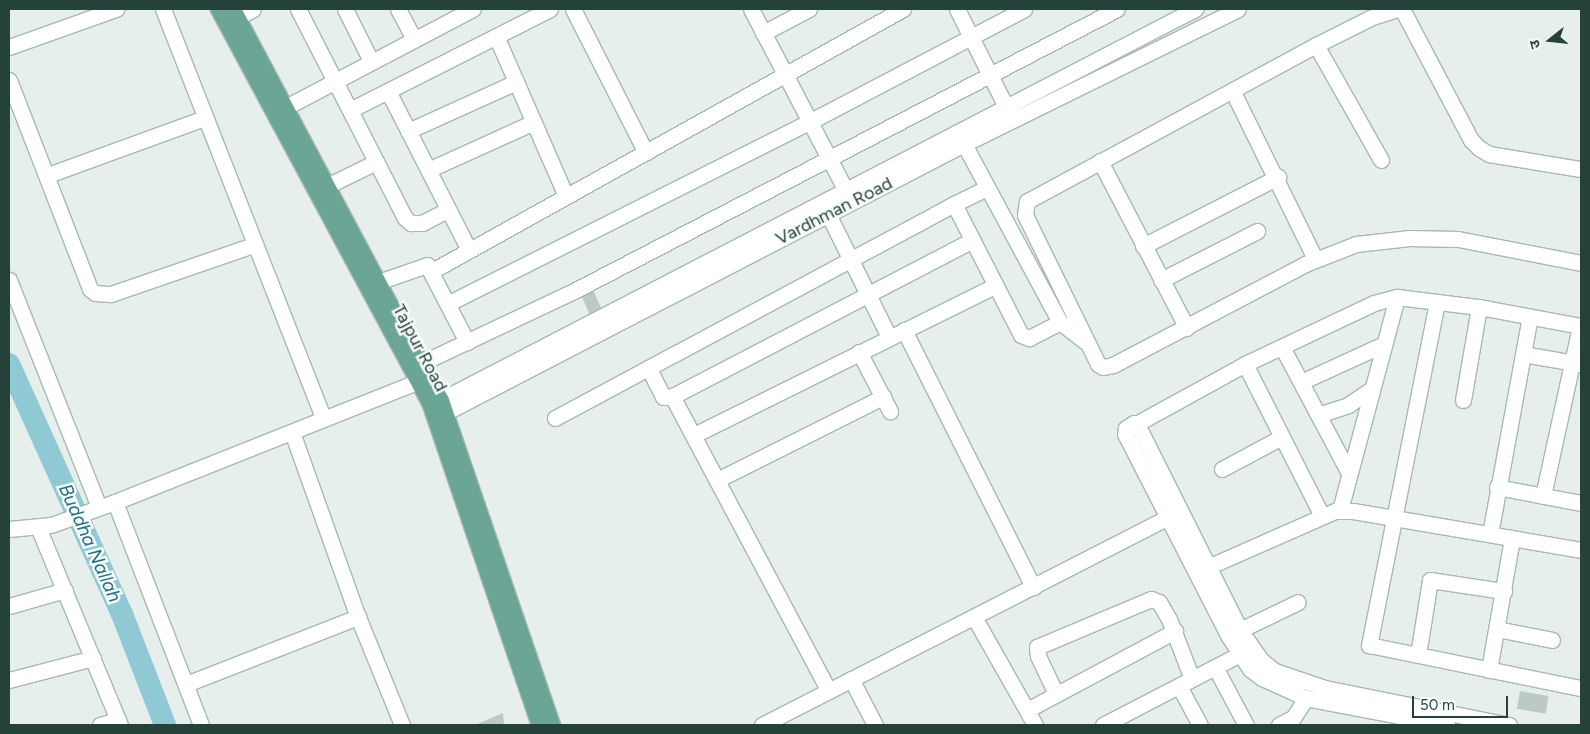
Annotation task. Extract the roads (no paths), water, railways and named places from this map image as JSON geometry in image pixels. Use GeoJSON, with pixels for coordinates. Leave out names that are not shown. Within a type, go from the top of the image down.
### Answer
{"type":"FeatureCollection","features":[{"type":"Feature","properties":{"kind":"main road","name":"Tajpur Road"},"geometry":{"type":"LineString","coordinates":[[218,9],[232,16],[286,106],[378,282],[420,372],[437,409],[552,725]]}},
{"type":"Feature","properties":{"kind":"main road","name":"Tajpur Road"},"geometry":{"type":"LineString","coordinates":[[232,16],[420,372]]}},
{"type":"Feature","properties":{"kind":"main road","name":"Tajpur Road"},"geometry":{"type":"LineString","coordinates":[[437,409],[539,725]]}},
{"type":"Feature","properties":{"kind":"street"},"geometry":{"type":"LineString","coordinates":[[9,47],[116,9]]}},
{"type":"Feature","properties":{"kind":"street"},"geometry":{"type":"LineString","coordinates":[[163,9],[254,246],[324,419]]}},
{"type":"Feature","properties":{"kind":"street"},"geometry":{"type":"LineString","coordinates":[[232,16],[253,9]]}},
{"type":"Feature","properties":{"kind":"street"},"geometry":{"type":"LineString","coordinates":[[298,9],[408,221],[422,223],[448,210]]}},
{"type":"Feature","properties":{"kind":"street"},"geometry":{"type":"LineString","coordinates":[[346,9],[372,61]]}},
{"type":"Feature","properties":{"kind":"street"},"geometry":{"type":"LineString","coordinates":[[398,9],[414,39]]}},
{"type":"Feature","properties":{"kind":"street"},"geometry":{"type":"LineString","coordinates":[[286,106],[472,9]]}},
{"type":"Feature","properties":{"kind":"street"},"geometry":{"type":"LineString","coordinates":[[350,110],[496,36],[527,14],[550,9]]}},
{"type":"Feature","properties":{"kind":"street"},"geometry":{"type":"LineString","coordinates":[[573,9],[646,153]]}},
{"type":"Feature","properties":{"kind":"street"},"geometry":{"type":"LineString","coordinates":[[751,9],[846,191]]}},
{"type":"Feature","properties":{"kind":"street"},"geometry":{"type":"LineString","coordinates":[[763,34],[809,9]]}},
{"type":"Feature","properties":{"kind":"street"},"geometry":{"type":"LineString","coordinates":[[432,271],[903,9]]}},
{"type":"Feature","properties":{"kind":"street"},"geometry":{"type":"LineString","coordinates":[[956,9],[1009,114]]}},
{"type":"Feature","properties":{"kind":"street"},"geometry":{"type":"LineString","coordinates":[[449,303],[809,122],[1024,9]]}},
{"type":"Feature","properties":{"kind":"street"},"geometry":{"type":"LineString","coordinates":[[9,529],[44,526],[115,502],[324,419],[420,372],[468,342],[570,293],[1117,9]]}},
{"type":"Feature","properties":{"kind":"street","name":"Vardhman Road"},"geometry":{"type":"LineString","coordinates":[[437,409],[964,144],[1009,114],[1195,9]]}},
{"type":"Feature","properties":{"kind":"street","name":"Vardhman Road"},"geometry":{"type":"LineString","coordinates":[[437,409],[846,191],[1237,9]]}},
{"type":"Feature","properties":{"kind":"street"},"geometry":{"type":"LineString","coordinates":[[1397,9],[1370,18],[1316,45],[1233,92],[1031,198],[1024,206],[1025,215],[1098,364],[1108,366],[1187,328],[1315,259],[1356,244],[1434,238],[1458,239],[1581,263]]}},
{"type":"Feature","properties":{"kind":"street"},"geometry":{"type":"LineString","coordinates":[[1402,9],[1471,140],[1479,148],[1490,154],[1581,169]]}},
{"type":"Feature","properties":{"kind":"street"},"geometry":{"type":"LineString","coordinates":[[496,36],[566,196]]}},
{"type":"Feature","properties":{"kind":"street"},"geometry":{"type":"LineString","coordinates":[[1316,45],[1381,160]]}},
{"type":"Feature","properties":{"kind":"street"},"geometry":{"type":"LineString","coordinates":[[9,80],[48,175],[90,289],[95,294],[111,294],[254,246]]}},
{"type":"Feature","properties":{"kind":"street"},"geometry":{"type":"LineString","coordinates":[[408,131],[516,82]]}},
{"type":"Feature","properties":{"kind":"street"},"geometry":{"type":"LineString","coordinates":[[388,90],[469,250]]}},
{"type":"Feature","properties":{"kind":"street"},"geometry":{"type":"LineString","coordinates":[[1233,92],[1278,177],[1315,259]]}},
{"type":"Feature","properties":{"kind":"street"},"geometry":{"type":"LineString","coordinates":[[48,175],[205,118]]}},
{"type":"Feature","properties":{"kind":"street"},"geometry":{"type":"LineString","coordinates":[[428,170],[534,122]]}},
{"type":"Feature","properties":{"kind":"street"},"geometry":{"type":"LineString","coordinates":[[964,144],[1060,322],[1088,344]]}},
{"type":"Feature","properties":{"kind":"street"},"geometry":{"type":"LineString","coordinates":[[1100,161],[1187,328]]}},
{"type":"Feature","properties":{"kind":"street"},"geometry":{"type":"LineString","coordinates":[[327,186],[376,162]]}},
{"type":"Feature","properties":{"kind":"street"},"geometry":{"type":"LineString","coordinates":[[1143,246],[1278,177]]}},
{"type":"Feature","properties":{"kind":"street"},"geometry":{"type":"LineString","coordinates":[[555,418],[851,258],[987,188]]}},
{"type":"Feature","properties":{"kind":"street"},"geometry":{"type":"LineString","coordinates":[[954,204],[1023,338],[1060,322]]}},
{"type":"Feature","properties":{"kind":"street"},"geometry":{"type":"LineString","coordinates":[[828,214],[890,337]]}},
{"type":"Feature","properties":{"kind":"street"},"geometry":{"type":"LineString","coordinates":[[1161,280],[1257,231]]}},
{"type":"Feature","properties":{"kind":"street"},"geometry":{"type":"LineString","coordinates":[[648,369],[663,397],[672,396],[973,240]]}},
{"type":"Feature","properties":{"kind":"street"},"geometry":{"type":"LineString","coordinates":[[378,282],[421,265],[427,265],[432,271],[468,342]]}},
{"type":"Feature","properties":{"kind":"street"},"geometry":{"type":"LineString","coordinates":[[9,280],[95,508]]}},
{"type":"Feature","properties":{"kind":"street"},"geometry":{"type":"LineString","coordinates":[[694,435],[996,285]]}},
{"type":"Feature","properties":{"kind":"street"},"geometry":{"type":"LineString","coordinates":[[1340,510],[1397,296]]}},
{"type":"Feature","properties":{"kind":"street"},"geometry":{"type":"LineString","coordinates":[[1509,725],[1325,688],[1293,679],[1262,661],[1240,630],[1204,569],[1175,513],[1136,424],[1245,364],[1374,303],[1397,296],[1479,307],[1581,326],[1577,363],[1544,496]]}},
{"type":"Feature","properties":{"kind":"street"},"geometry":{"type":"LineString","coordinates":[[1437,302],[1368,645],[1581,688]]}},
{"type":"Feature","properties":{"kind":"street"},"geometry":{"type":"LineString","coordinates":[[1463,400],[1479,307]]}},
{"type":"Feature","properties":{"kind":"street"},"geometry":{"type":"LineString","coordinates":[[1490,534],[1497,487],[1530,317]]}},
{"type":"Feature","properties":{"kind":"street"},"geometry":{"type":"LineString","coordinates":[[904,330],[1034,587]]}},
{"type":"Feature","properties":{"kind":"street"},"geometry":{"type":"LineString","coordinates":[[1301,382],[1384,344]]}},
{"type":"Feature","properties":{"kind":"street"},"geometry":{"type":"LineString","coordinates":[[1282,346],[1349,473]]}},
{"type":"Feature","properties":{"kind":"street"},"geometry":{"type":"LineString","coordinates":[[859,352],[890,411]]}},
{"type":"Feature","properties":{"kind":"street"},"geometry":{"type":"LineString","coordinates":[[1523,354],[1577,363]]}},
{"type":"Feature","properties":{"kind":"street"},"geometry":{"type":"LineString","coordinates":[[1245,364],[1321,514]]}},
{"type":"Feature","properties":{"kind":"street"},"geometry":{"type":"LineString","coordinates":[[1318,415],[1348,405],[1372,389]]}},
{"type":"Feature","properties":{"kind":"street"},"geometry":{"type":"LineString","coordinates":[[672,396],[829,691]]}},
{"type":"Feature","properties":{"kind":"street"},"geometry":{"type":"LineString","coordinates":[[717,480],[883,397]]}},
{"type":"Feature","properties":{"kind":"street"},"geometry":{"type":"LineString","coordinates":[[292,432],[358,617],[402,725]]}},
{"type":"Feature","properties":{"kind":"street"},"geometry":{"type":"LineString","coordinates":[[1222,469],[1282,437]]}},
{"type":"Feature","properties":{"kind":"street"},"geometry":{"type":"LineString","coordinates":[[1497,487],[1581,503]]}},
{"type":"Feature","properties":{"kind":"street"},"geometry":{"type":"LineString","coordinates":[[115,502],[201,725]]}},
{"type":"Feature","properties":{"kind":"street"},"geometry":{"type":"LineString","coordinates":[[1204,569],[1321,514],[1340,510],[1581,550]]}},
{"type":"Feature","properties":{"kind":"street"},"geometry":{"type":"LineString","coordinates":[[762,725],[1175,513]]}},
{"type":"Feature","properties":{"kind":"street"},"geometry":{"type":"LineString","coordinates":[[44,526],[65,590],[119,723],[100,725]]}},
{"type":"Feature","properties":{"kind":"street"},"geometry":{"type":"LineString","coordinates":[[1489,670],[1512,538]]}},
{"type":"Feature","properties":{"kind":"street"},"geometry":{"type":"LineString","coordinates":[[1204,569],[1238,655],[1262,678],[1306,698],[1446,725]]}},
{"type":"Feature","properties":{"kind":"street"},"geometry":{"type":"LineString","coordinates":[[1418,655],[1430,580],[1504,591]]}},
{"type":"Feature","properties":{"kind":"street"},"geometry":{"type":"LineString","coordinates":[[9,606],[65,590]]}},
{"type":"Feature","properties":{"kind":"street"},"geometry":{"type":"LineString","coordinates":[[1056,694],[1036,650],[1040,645],[1151,599],[1159,602],[1175,631],[1186,682],[1199,725]]}},
{"type":"Feature","properties":{"kind":"street"},"geometry":{"type":"LineString","coordinates":[[1240,630],[1298,602]]}},
{"type":"Feature","properties":{"kind":"street"},"geometry":{"type":"LineString","coordinates":[[186,684],[358,617]]}},
{"type":"Feature","properties":{"kind":"street"},"geometry":{"type":"LineString","coordinates":[[974,617],[1035,725]]}},
{"type":"Feature","properties":{"kind":"street"},"geometry":{"type":"LineString","coordinates":[[1497,629],[1552,640]]}},
{"type":"Feature","properties":{"kind":"street"},"geometry":{"type":"LineString","coordinates":[[1027,710],[1175,631]]}},
{"type":"Feature","properties":{"kind":"street"},"geometry":{"type":"LineString","coordinates":[[1103,725],[1238,655]]}},
{"type":"Feature","properties":{"kind":"street"},"geometry":{"type":"LineString","coordinates":[[9,680],[93,658]]}},
{"type":"Feature","properties":{"kind":"street"},"geometry":{"type":"LineString","coordinates":[[1215,667],[1246,725]]}},
{"type":"Feature","properties":{"kind":"street"},"geometry":{"type":"LineString","coordinates":[[851,679],[875,725]]}},
{"type":"Feature","properties":{"kind":"street"},"geometry":{"type":"LineString","coordinates":[[1279,725],[1296,721],[1306,698]]}},
{"type":"Feature","properties":{"kind":"waterway","name":"Buddha Nallah"},"geometry":{"type":"LineString","coordinates":[[9,364],[122,614],[165,725]]}}]}
